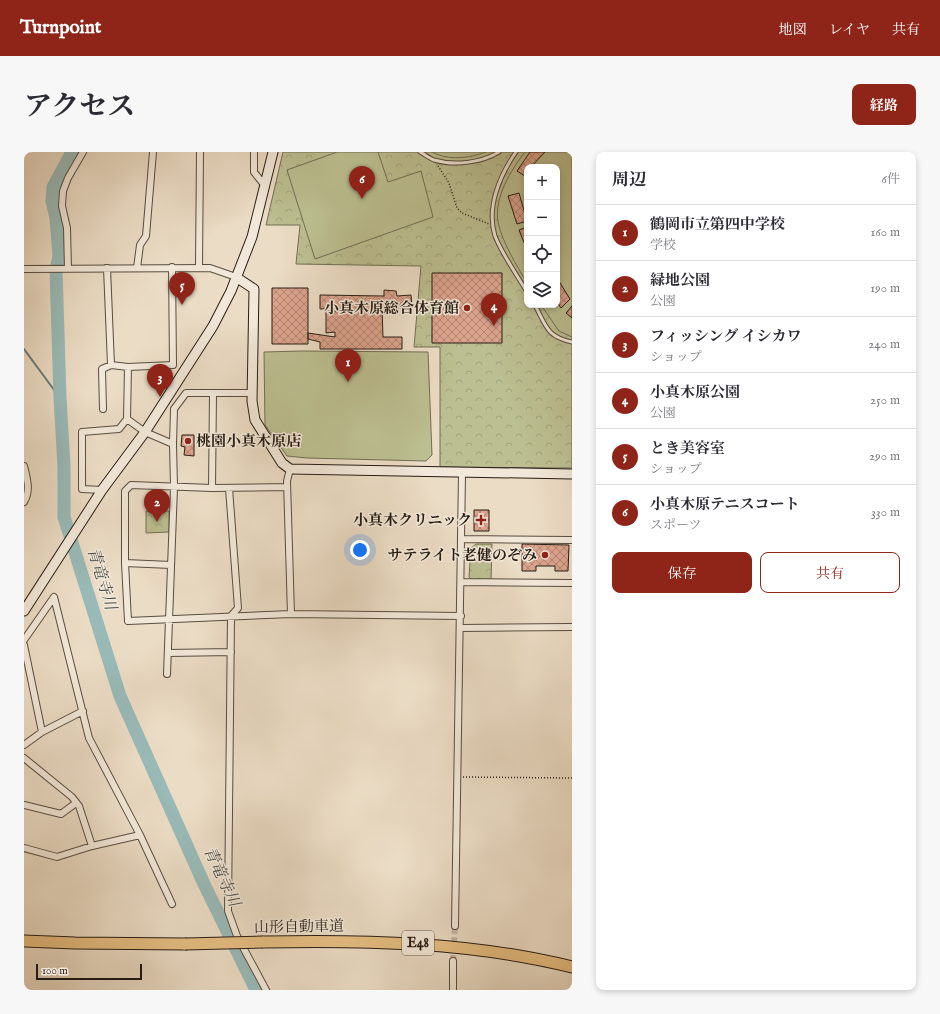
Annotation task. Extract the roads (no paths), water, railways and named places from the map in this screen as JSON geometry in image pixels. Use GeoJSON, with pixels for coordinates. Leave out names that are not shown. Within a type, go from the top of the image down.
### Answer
{"type":"FeatureCollection","features":[{"type":"Feature","properties":{"kind":"highway","name":"山形自動車道"},"geometry":{"type":"LineString","coordinates":[[24,941],[75,944],[378,941],[481,950],[572,966]]}},
{"type":"Feature","properties":{"kind":"street"},"geometry":{"type":"LineString","coordinates":[[68,269],[67,228],[62,206],[63,191],[68,178],[83,152]]}},
{"type":"Feature","properties":{"kind":"street"},"geometry":{"type":"LineString","coordinates":[[137,268],[140,245],[146,236],[153,152]]}},
{"type":"Feature","properties":{"kind":"street"},"geometry":{"type":"LineString","coordinates":[[199,268],[200,152]]}},
{"type":"Feature","properties":{"kind":"street"},"geometry":{"type":"LineString","coordinates":[[254,152],[254,172],[265,186]]}},
{"type":"Feature","properties":{"kind":"street"},"geometry":{"type":"LineString","coordinates":[[24,611],[102,490],[145,432],[213,326],[236,277],[252,237],[273,152]]}},
{"type":"Feature","properties":{"kind":"street"},"geometry":{"type":"LineString","coordinates":[[24,269],[172,267],[210,268],[236,277],[254,289],[252,393],[255,420],[282,463],[290,469],[462,474],[572,474]]}},
{"type":"Feature","properties":{"kind":"street"},"geometry":{"type":"LineString","coordinates":[[103,409],[102,370],[111,365],[128,367],[173,365],[172,267]]}},
{"type":"Feature","properties":{"kind":"street"},"geometry":{"type":"LineString","coordinates":[[107,268],[111,365]]}},
{"type":"Feature","properties":{"kind":"street"},"geometry":{"type":"LineString","coordinates":[[102,490],[82,489],[82,432],[119,429],[127,419],[128,367]]}},
{"type":"Feature","properties":{"kind":"street"},"geometry":{"type":"LineString","coordinates":[[167,674],[174,488],[174,409],[186,393],[252,393]]}},
{"type":"Feature","properties":{"kind":"street"},"geometry":{"type":"LineString","coordinates":[[212,488],[213,393]]}},
{"type":"Feature","properties":{"kind":"street"},"geometry":{"type":"LineString","coordinates":[[127,419],[145,432],[173,444]]}},
{"type":"Feature","properties":{"kind":"street"},"geometry":{"type":"LineString","coordinates":[[24,466],[28,486],[27,497],[24,502]]}},
{"type":"Feature","properties":{"kind":"street"},"geometry":{"type":"LineString","coordinates":[[290,469],[287,475],[287,487],[291,614]]}},
{"type":"Feature","properties":{"kind":"street"},"geometry":{"type":"LineString","coordinates":[[455,926],[461,628],[462,474]]}},
{"type":"Feature","properties":{"kind":"street"},"geometry":{"type":"LineString","coordinates":[[287,487],[174,488],[131,485],[125,491],[124,563],[128,621],[169,618],[291,614],[461,616]]}},
{"type":"Feature","properties":{"kind":"street"},"geometry":{"type":"LineString","coordinates":[[229,488],[238,608],[232,616],[228,911],[237,936],[266,990]]}},
{"type":"Feature","properties":{"kind":"street"},"geometry":{"type":"LineString","coordinates":[[462,539],[572,540]]}},
{"type":"Feature","properties":{"kind":"street"},"geometry":{"type":"LineString","coordinates":[[124,563],[171,565]]}},
{"type":"Feature","properties":{"kind":"street"},"geometry":{"type":"LineString","coordinates":[[461,582],[572,584]]}},
{"type":"Feature","properties":{"kind":"street"},"geometry":{"type":"LineString","coordinates":[[24,640],[54,597],[89,738],[140,835],[172,904]]}},
{"type":"Feature","properties":{"kind":"street"},"geometry":{"type":"LineString","coordinates":[[461,628],[572,628]]}},
{"type":"Feature","properties":{"kind":"street"},"geometry":{"type":"LineString","coordinates":[[24,645],[42,732]]}},
{"type":"Feature","properties":{"kind":"street"},"geometry":{"type":"LineString","coordinates":[[168,653],[231,652]]}},
{"type":"Feature","properties":{"kind":"street"},"geometry":{"type":"LineString","coordinates":[[24,745],[42,732],[82,712]]}},
{"type":"Feature","properties":{"kind":"street"},"geometry":{"type":"LineString","coordinates":[[24,758],[76,803],[92,846]]}},
{"type":"Feature","properties":{"kind":"street"},"geometry":{"type":"LineString","coordinates":[[24,804],[61,814],[76,803]]}},
{"type":"Feature","properties":{"kind":"street"},"geometry":{"type":"LineString","coordinates":[[24,848],[57,857],[92,846],[140,835]]}},
{"type":"Feature","properties":{"kind":"street"},"geometry":{"type":"LineString","coordinates":[[453,990],[454,961]]}},
{"type":"Feature","properties":{"kind":"lane"},"geometry":{"type":"LineString","coordinates":[[420,152],[433,160],[463,163],[491,156],[499,152]]}},
{"type":"Feature","properties":{"kind":"lane"},"geometry":{"type":"LineString","coordinates":[[516,152],[503,173],[497,188],[493,213],[493,225],[496,236],[524,287]]}},
{"type":"Feature","properties":{"kind":"lane"},"geometry":{"type":"LineString","coordinates":[[537,308],[550,333],[559,340],[572,342]]}},
{"type":"Feature","properties":{"kind":"waterway","name":"青竜寺川"},"geometry":{"type":"LineString","coordinates":[[72,152],[53,187],[52,201],[56,218],[59,256],[56,270],[60,398],[64,466],[64,517],[120,696],[204,884],[256,990]]}},
{"type":"Feature","properties":{"kind":"waterway"},"geometry":{"type":"LineString","coordinates":[[24,349],[60,398]]}},
{"type":"Feature","properties":{"kind":"tunnel"},"geometry":{"type":"LineString","coordinates":[[453,961],[455,926]]}},
{"type":"Feature","properties":{"kind":"place","name":"小真木原テニスコート"},"geometry":{"type":"Point","coordinates":[362,199]}},
{"type":"Feature","properties":{"kind":"place","name":"とき美容室"},"geometry":{"type":"Point","coordinates":[182,305]}},
{"type":"Feature","properties":{"kind":"place","name":"小真木原総合体育館"},"geometry":{"type":"Point","coordinates":[467,308]}},
{"type":"Feature","properties":{"kind":"place","name":"小真木原公園"},"geometry":{"type":"Point","coordinates":[494,326]}},
{"type":"Feature","properties":{"kind":"place","name":"鶴岡市立第四中学校"},"geometry":{"type":"Point","coordinates":[348,382]}},
{"type":"Feature","properties":{"kind":"place","name":"フィッシング イシカワ"},"geometry":{"type":"Point","coordinates":[160,397]}},
{"type":"Feature","properties":{"kind":"place","name":"桃園小真木原店"},"geometry":{"type":"Point","coordinates":[188,441]}},
{"type":"Feature","properties":{"kind":"place","name":"小真木クリニック"},"geometry":{"type":"Point","coordinates":[481,520]}},
{"type":"Feature","properties":{"kind":"place","name":"緑地公園"},"geometry":{"type":"Point","coordinates":[157,522]}},
{"type":"Feature","properties":{"kind":"place","name":"サテライト老健のぞみ"},"geometry":{"type":"Point","coordinates":[545,555]}}]}
